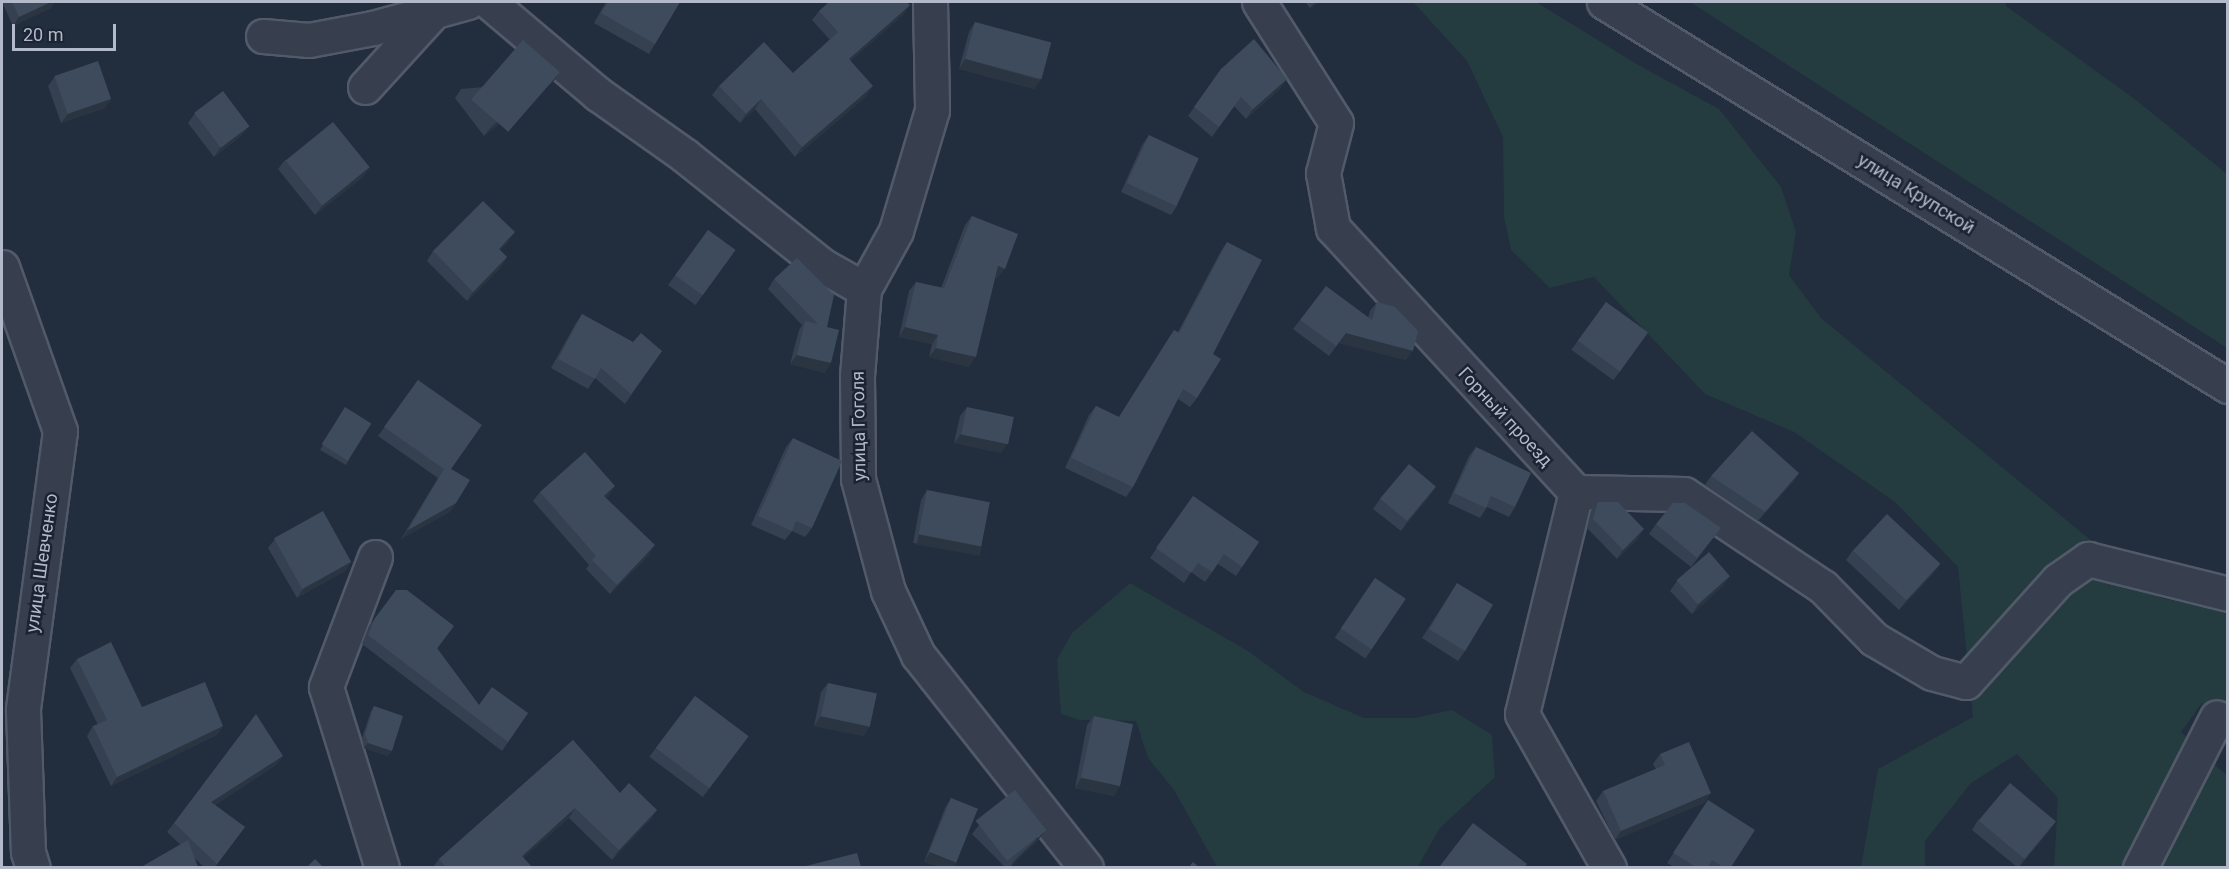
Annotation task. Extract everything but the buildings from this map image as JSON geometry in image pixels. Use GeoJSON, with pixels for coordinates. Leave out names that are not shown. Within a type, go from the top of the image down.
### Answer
{"type":"FeatureCollection","features":[{"type":"Feature","properties":{"kind":"street"},"geometry":{"type":"LineString","coordinates":[[263,36],[309,40],[373,28],[435,5],[468,2]]}},
{"type":"Feature","properties":{"kind":"street"},"geometry":{"type":"LineString","coordinates":[[489,2],[597,94],[684,155],[823,266],[864,289]]}},
{"type":"Feature","properties":{"kind":"street","name":"улица Гоголя"},"geometry":{"type":"LineString","coordinates":[[930,2],[932,110],[896,231],[864,289],[857,376],[858,479],[888,591],[918,655],[1086,867]]}},
{"type":"Feature","properties":{"kind":"street","name":"Горный проезд"},"geometry":{"type":"LineString","coordinates":[[1259,2],[1336,123],[1323,174],[1333,228],[1576,492]]}},
{"type":"Feature","properties":{"kind":"street","name":"улица Крупской"},"geometry":{"type":"LineString","coordinates":[[1604,2],[2228,386]]}},
{"type":"Feature","properties":{"kind":"street"},"geometry":{"type":"LineString","coordinates":[[365,87],[435,5]]}},
{"type":"Feature","properties":{"kind":"street","name":"улица Шевченко"},"geometry":{"type":"LineString","coordinates":[[2,267],[60,431],[22,710],[28,852],[33,867]]}},
{"type":"Feature","properties":{"kind":"street"},"geometry":{"type":"LineString","coordinates":[[1609,867],[1522,714],[1576,492],[1684,494],[1823,587],[1874,639],[1932,673],[1966,682],[2058,580],[2088,559],[2228,594]]}},
{"type":"Feature","properties":{"kind":"street"},"geometry":{"type":"LineString","coordinates":[[375,557],[326,687],[382,867]]}},
{"type":"Feature","properties":{"kind":"street"},"geometry":{"type":"LineString","coordinates":[[2140,867],[2217,717]]}},
{"type":"Feature","properties":{"kind":"green space"},"geometry":{"type":"Polygon","coordinates":[[[1413,2],[1536,2],[1640,66],[1719,109],[1781,187],[1796,232],[1789,275],[1821,318],[2161,598],[2227,611],[2227,713],[2202,703],[2181,732],[2227,776],[2227,867],[2054,867],[2058,798],[2017,754],[1971,783],[1925,841],[1925,867],[1861,867],[1878,769],[1973,717],[1958,567],[1895,502],[1794,432],[1705,394],[1594,277],[1550,288],[1511,250],[1504,217],[1503,137],[1467,61],[1413,2]]]}},
{"type":"Feature","properties":{"kind":"green space"},"geometry":{"type":"Polygon","coordinates":[[[1690,2],[2006,2],[2006,6],[2136,100],[2227,174],[2227,348],[1690,2]]]}},
{"type":"Feature","properties":{"kind":"green space"},"geometry":{"type":"Polygon","coordinates":[[[1130,583],[1248,651],[1304,692],[1364,718],[1414,718],[1452,710],[1492,735],[1495,777],[1439,829],[1418,867],[1217,867],[1174,790],[1148,758],[1136,721],[1080,720],[1061,714],[1057,659],[1072,633],[1130,583]]]}}]}
